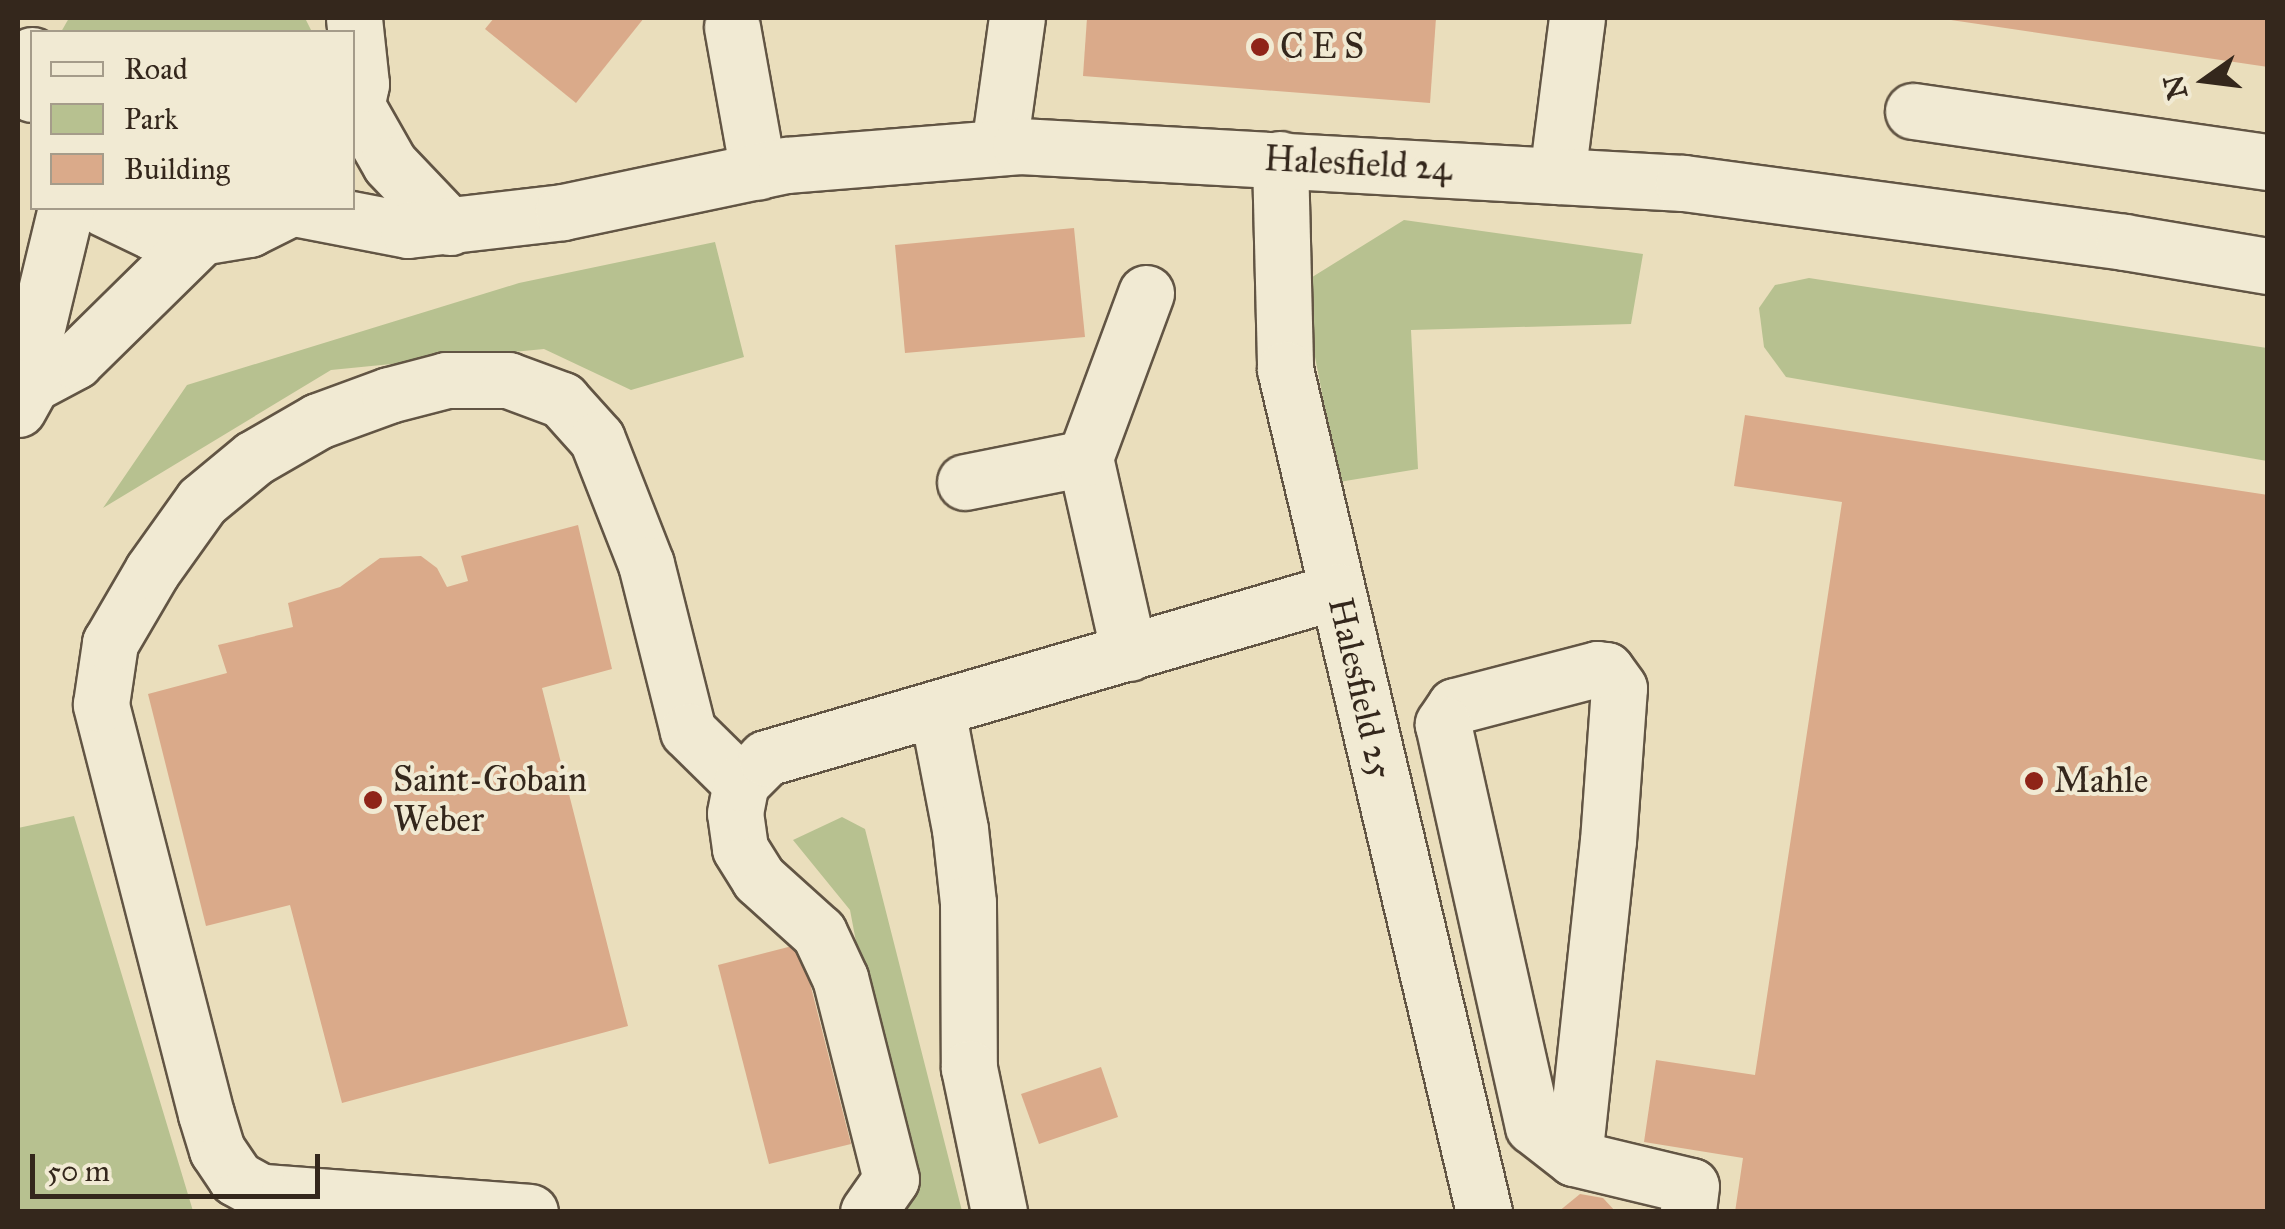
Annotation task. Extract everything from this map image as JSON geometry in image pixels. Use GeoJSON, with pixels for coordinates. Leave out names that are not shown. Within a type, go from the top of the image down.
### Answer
{"type":"FeatureCollection","features":[{"type":"Feature","properties":{"kind":"street"},"geometry":{"type":"LineString","coordinates":[[354,18],[361,60],[355,117],[390,164],[450,226]]}},
{"type":"Feature","properties":{"kind":"street"},"geometry":{"type":"LineString","coordinates":[[999,147],[1018,18]]}},
{"type":"Feature","properties":{"kind":"street"},"geometry":{"type":"LineString","coordinates":[[1557,176],[1578,18]]}},
{"type":"Feature","properties":{"kind":"street"},"geometry":{"type":"LineString","coordinates":[[732,26],[758,172]]}},
{"type":"Feature","properties":{"kind":"street"},"geometry":{"type":"LineString","coordinates":[[1913,111],[2268,162]]}},
{"type":"Feature","properties":{"kind":"street","name":"Halesfield 24"},"geometry":{"type":"LineString","coordinates":[[303,210],[408,230],[564,212],[786,165],[999,147],[1683,183],[2124,242],[2268,266]]}},
{"type":"Feature","properties":{"kind":"street","name":"Halesfield 25"},"geometry":{"type":"LineString","coordinates":[[1280,159],[1285,369],[1484,1212]]}},
{"type":"Feature","properties":{"kind":"street"},"geometry":{"type":"LineString","coordinates":[[25,397],[66,210]]}},
{"type":"Feature","properties":{"kind":"street"},"geometry":{"type":"LineString","coordinates":[[106,210],[153,232],[201,237],[249,229],[288,210]]}},
{"type":"Feature","properties":{"kind":"street"},"geometry":{"type":"LineString","coordinates":[[25,397],[76,361],[201,237]]}},
{"type":"Feature","properties":{"kind":"street"},"geometry":{"type":"LineString","coordinates":[[1129,653],[1085,458],[1146,293]]}},
{"type":"Feature","properties":{"kind":"street"},"geometry":{"type":"LineString","coordinates":[[530,1212],[262,1192],[236,1178],[217,1150],[206,1114],[101,704],[110,643],[152,571],[202,501],[254,458],[318,421],[389,394],[446,380],[508,380],[562,400],[597,439],[646,564],[688,731],[740,783]]}},
{"type":"Feature","properties":{"kind":"street"},"geometry":{"type":"LineString","coordinates":[[966,482],[1085,458]]}},
{"type":"Feature","properties":{"kind":"street"},"geometry":{"type":"LineString","coordinates":[[868,1212],[891,1179],[840,978],[819,933],[759,879],[740,848],[735,813],[740,783],[766,758],[1338,592]]}},
{"type":"Feature","properties":{"kind":"street"},"geometry":{"type":"LineString","coordinates":[[1574,1158],[1608,841],[1619,688],[1606,670],[1597,669],[1454,706],[1443,724],[1532,1126],[1574,1158],[1691,1186],[1688,1212]]}},
{"type":"Feature","properties":{"kind":"street"},"geometry":{"type":"LineString","coordinates":[[937,710],[960,829],[968,902],[969,1068],[999,1212]]}},
{"type":"Feature","properties":{"kind":"green space"},"geometry":{"type":"Polygon","coordinates":[[[69,18],[305,18],[311,30],[62,30],[69,18]]]}},
{"type":"Feature","properties":{"kind":"green space"},"geometry":{"type":"Polygon","coordinates":[[[1404,220],[1643,254],[1631,324],[1411,330],[1418,469],[1339,482],[1301,284],[1404,220]]]}},
{"type":"Feature","properties":{"kind":"green space"},"geometry":{"type":"Polygon","coordinates":[[[715,242],[744,357],[631,390],[544,349],[331,370],[103,508],[187,385],[519,283],[715,242]]]}},
{"type":"Feature","properties":{"kind":"green space"},"geometry":{"type":"Polygon","coordinates":[[[1809,278],[2267,348],[2267,461],[1786,377],[1764,347],[1759,308],[1775,285],[1809,278]]]}},
{"type":"Feature","properties":{"kind":"green space"},"geometry":{"type":"Polygon","coordinates":[[[74,816],[193,1211],[18,1211],[18,828],[74,816]]]}},
{"type":"Feature","properties":{"kind":"green space"},"geometry":{"type":"Polygon","coordinates":[[[842,817],[865,829],[962,1211],[907,1211],[850,910],[793,840],[842,817]]]}},
{"type":"Feature","properties":{"kind":"building"},"geometry":{"type":"Polygon","coordinates":[[[494,18],[644,18],[576,103],[485,29],[494,18]]]}},
{"type":"Feature","properties":{"kind":"building","name":"C E S"},"geometry":{"type":"Polygon","coordinates":[[[1087,18],[1436,18],[1430,103],[1083,76],[1087,18]]]}},
{"type":"Feature","properties":{"kind":"building"},"geometry":{"type":"Polygon","coordinates":[[[2268,18],[2268,67],[1951,20],[2268,18]]]}},
{"type":"Feature","properties":{"kind":"building"},"geometry":{"type":"Polygon","coordinates":[[[1074,228],[1085,337],[905,353],[895,245],[1074,228]]]}},
{"type":"Feature","properties":{"kind":"building","name":"Mahle"},"geometry":{"type":"Polygon","coordinates":[[[1745,415],[2268,495],[2268,1212],[1735,1212],[1743,1158],[1644,1142],[1656,1060],[1755,1075],[1842,502],[1734,486],[1745,415]]]}},
{"type":"Feature","properties":{"kind":"building","name":"Saint-Gobain Weber"},"geometry":{"type":"Polygon","coordinates":[[[578,525],[612,669],[542,688],[628,1026],[342,1103],[290,905],[206,926],[148,694],[227,673],[218,645],[293,627],[288,603],[340,587],[380,558],[421,556],[437,568],[447,587],[468,581],[461,556],[578,525]]]}},
{"type":"Feature","properties":{"kind":"building"},"geometry":{"type":"Polygon","coordinates":[[[800,944],[851,1144],[769,1164],[718,965],[800,944]]]}},
{"type":"Feature","properties":{"kind":"building"},"geometry":{"type":"Polygon","coordinates":[[[1101,1067],[1118,1117],[1039,1144],[1021,1094],[1101,1067]]]}},
{"type":"Feature","properties":{"kind":"building"},"geometry":{"type":"Polygon","coordinates":[[[1580,1194],[1603,1198],[1616,1212],[1558,1212],[1580,1194]]]}},
{"type":"Feature","properties":{"kind":"place","name":"C E S"},"geometry":{"type":"Point","coordinates":[1260,47]}},
{"type":"Feature","properties":{"kind":"place","name":"Mahle"},"geometry":{"type":"Point","coordinates":[2034,781]}},
{"type":"Feature","properties":{"kind":"place","name":"Saint-Gobain Weber"},"geometry":{"type":"Point","coordinates":[373,800]}}]}
